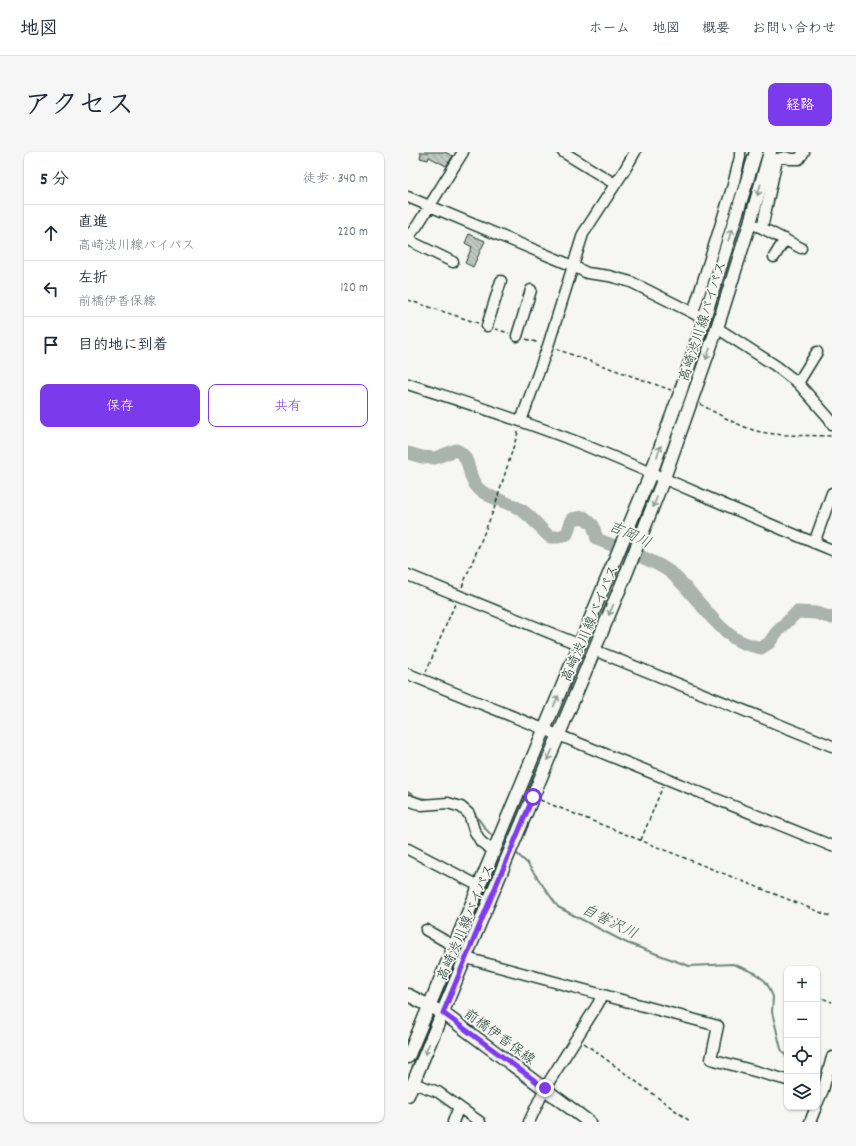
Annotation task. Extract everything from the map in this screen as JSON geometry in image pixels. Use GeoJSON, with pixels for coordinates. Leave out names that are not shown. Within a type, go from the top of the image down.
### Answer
{"type":"FeatureCollection","features":[{"type":"Feature","properties":{"kind":"main road","name":"高崎渋川線バイパス"},"geometry":{"type":"LineString","coordinates":[[408,1057],[651,473],[680,393],[756,152]]}},
{"type":"Feature","properties":{"kind":"main road","name":"高崎渋川線バイパス"},"geometry":{"type":"LineString","coordinates":[[408,1095],[626,574],[664,478],[717,328],[750,223],[770,152]]}},
{"type":"Feature","properties":{"kind":"main road","name":"前橋伊香保線"},"geometry":{"type":"LineString","coordinates":[[408,995],[443,1013],[589,1122]]}},
{"type":"Feature","properties":{"kind":"street"},"geometry":{"type":"LineString","coordinates":[[453,262],[408,239],[463,152]]}},
{"type":"Feature","properties":{"kind":"street"},"geometry":{"type":"LineString","coordinates":[[563,152],[615,184]]}},
{"type":"Feature","properties":{"kind":"street"},"geometry":{"type":"LineString","coordinates":[[522,421],[548,346],[583,234],[635,152]]}},
{"type":"Feature","properties":{"kind":"street"},"geometry":{"type":"LineString","coordinates":[[693,313],[731,192],[740,152]]}},
{"type":"Feature","properties":{"kind":"street"},"geometry":{"type":"LineString","coordinates":[[762,228],[777,159],[785,157],[790,160],[799,159],[804,152]]}},
{"type":"Feature","properties":{"kind":"street"},"geometry":{"type":"LineString","coordinates":[[408,197],[587,272],[631,282],[704,319]]}},
{"type":"Feature","properties":{"kind":"street"},"geometry":{"type":"LineString","coordinates":[[750,223],[802,248]]}},
{"type":"Feature","properties":{"kind":"street"},"geometry":{"type":"LineString","coordinates":[[774,257],[785,239]]}},
{"type":"Feature","properties":{"kind":"street"},"geometry":{"type":"LineString","coordinates":[[488,326],[501,281]]}},
{"type":"Feature","properties":{"kind":"street"},"geometry":{"type":"LineString","coordinates":[[517,336],[531,290]]}},
{"type":"Feature","properties":{"kind":"street"},"geometry":{"type":"LineString","coordinates":[[717,328],[776,366],[798,383],[832,424]]}},
{"type":"Feature","properties":{"kind":"street"},"geometry":{"type":"LineString","coordinates":[[798,383],[817,352]]}},
{"type":"Feature","properties":{"kind":"street"},"geometry":{"type":"LineString","coordinates":[[408,384],[522,421],[664,478],[755,519],[832,550]]}},
{"type":"Feature","properties":{"kind":"street"},"geometry":{"type":"LineString","coordinates":[[814,543],[832,493]]}},
{"type":"Feature","properties":{"kind":"street"},"geometry":{"type":"LineString","coordinates":[[408,575],[580,645]]}},
{"type":"Feature","properties":{"kind":"street"},"geometry":{"type":"LineString","coordinates":[[594,650],[832,746]]}},
{"type":"Feature","properties":{"kind":"street"},"geometry":{"type":"LineString","coordinates":[[408,674],[832,846]]}},
{"type":"Feature","properties":{"kind":"street"},"geometry":{"type":"LineString","coordinates":[[408,800],[422,806],[448,804],[461,807],[469,814],[474,830],[481,842],[495,848]]}},
{"type":"Feature","properties":{"kind":"street"},"geometry":{"type":"LineString","coordinates":[[409,851],[479,886]]}},
{"type":"Feature","properties":{"kind":"street"},"geometry":{"type":"LineString","coordinates":[[426,930],[454,946]]}},
{"type":"Feature","properties":{"kind":"street"},"geometry":{"type":"LineString","coordinates":[[466,958],[718,1026],[711,1059],[784,1079]]}},
{"type":"Feature","properties":{"kind":"street"},"geometry":{"type":"LineString","coordinates":[[529,1122],[545,1088],[578,1038],[598,1004],[602,994]]}},
{"type":"Feature","properties":{"kind":"street"},"geometry":{"type":"LineString","coordinates":[[821,1088],[827,1075],[832,1057]]}},
{"type":"Feature","properties":{"kind":"street"},"geometry":{"type":"LineString","coordinates":[[413,1083],[438,1092],[480,1122]]}},
{"type":"Feature","properties":{"kind":"street"},"geometry":{"type":"LineString","coordinates":[[453,1122],[459,1107]]}},
{"type":"Feature","properties":{"kind":"street"},"geometry":{"type":"LineString","coordinates":[[810,1122],[814,1110]]}},
{"type":"Feature","properties":{"kind":"path"},"geometry":{"type":"LineString","coordinates":[[408,300],[548,346],[680,393]]}},
{"type":"Feature","properties":{"kind":"path"},"geometry":{"type":"LineString","coordinates":[[692,400],[715,413],[753,430],[796,436],[832,436]]}},
{"type":"Feature","properties":{"kind":"path"},"geometry":{"type":"LineString","coordinates":[[494,509],[522,421]]}},
{"type":"Feature","properties":{"kind":"path"},"geometry":{"type":"LineString","coordinates":[[641,840],[666,778]]}},
{"type":"Feature","properties":{"kind":"path"},"geometry":{"type":"LineString","coordinates":[[533,797],[832,917]]}},
{"type":"Feature","properties":{"kind":"path"},"geometry":{"type":"LineString","coordinates":[[820,997],[832,1002]]}},
{"type":"Feature","properties":{"kind":"path"},"geometry":{"type":"LineString","coordinates":[[578,1038],[691,1122]]}},
{"type":"Feature","properties":{"kind":"building"},"geometry":{"type":"Polygon","coordinates":[[[420,152],[445,152],[453,156],[446,166],[429,157],[428,160],[420,158],[420,152]]]}},
{"type":"Feature","properties":{"kind":"building"},"geometry":{"type":"Polygon","coordinates":[[[469,234],[485,241],[473,267],[465,263],[472,247],[465,243],[469,234]]]}},
{"type":"Feature","properties":{"kind":"waterway","name":"吉岡川"},"geometry":{"type":"LineString","coordinates":[[408,453],[422,457],[435,458],[456,450],[465,457],[471,478],[481,491],[521,510],[550,537],[558,537],[567,534],[572,519],[584,517],[593,525],[597,539],[645,558],[670,572],[727,633],[743,643],[761,648],[769,643],[776,633],[797,612],[816,613],[832,618]]}},
{"type":"Feature","properties":{"kind":"waterway","name":"自害沢川"},"geometry":{"type":"LineString","coordinates":[[408,792],[426,799],[438,799]]}},
{"type":"Feature","properties":{"kind":"waterway","name":"自害沢川"},"geometry":{"type":"LineString","coordinates":[[449,799],[457,800],[470,808],[484,827],[495,838]]}},
{"type":"Feature","properties":{"kind":"waterway","name":"自害沢川"},"geometry":{"type":"LineString","coordinates":[[515,852],[527,863],[558,907],[615,937],[627,943],[689,966],[733,964],[755,973],[765,981],[773,997],[772,1012],[781,1049],[784,1054]]}},
{"type":"Feature","properties":{"kind":"route"},"geometry":{"type":"LineString","coordinates":[[533,797],[443,1013],[545,1088]]}}]}
